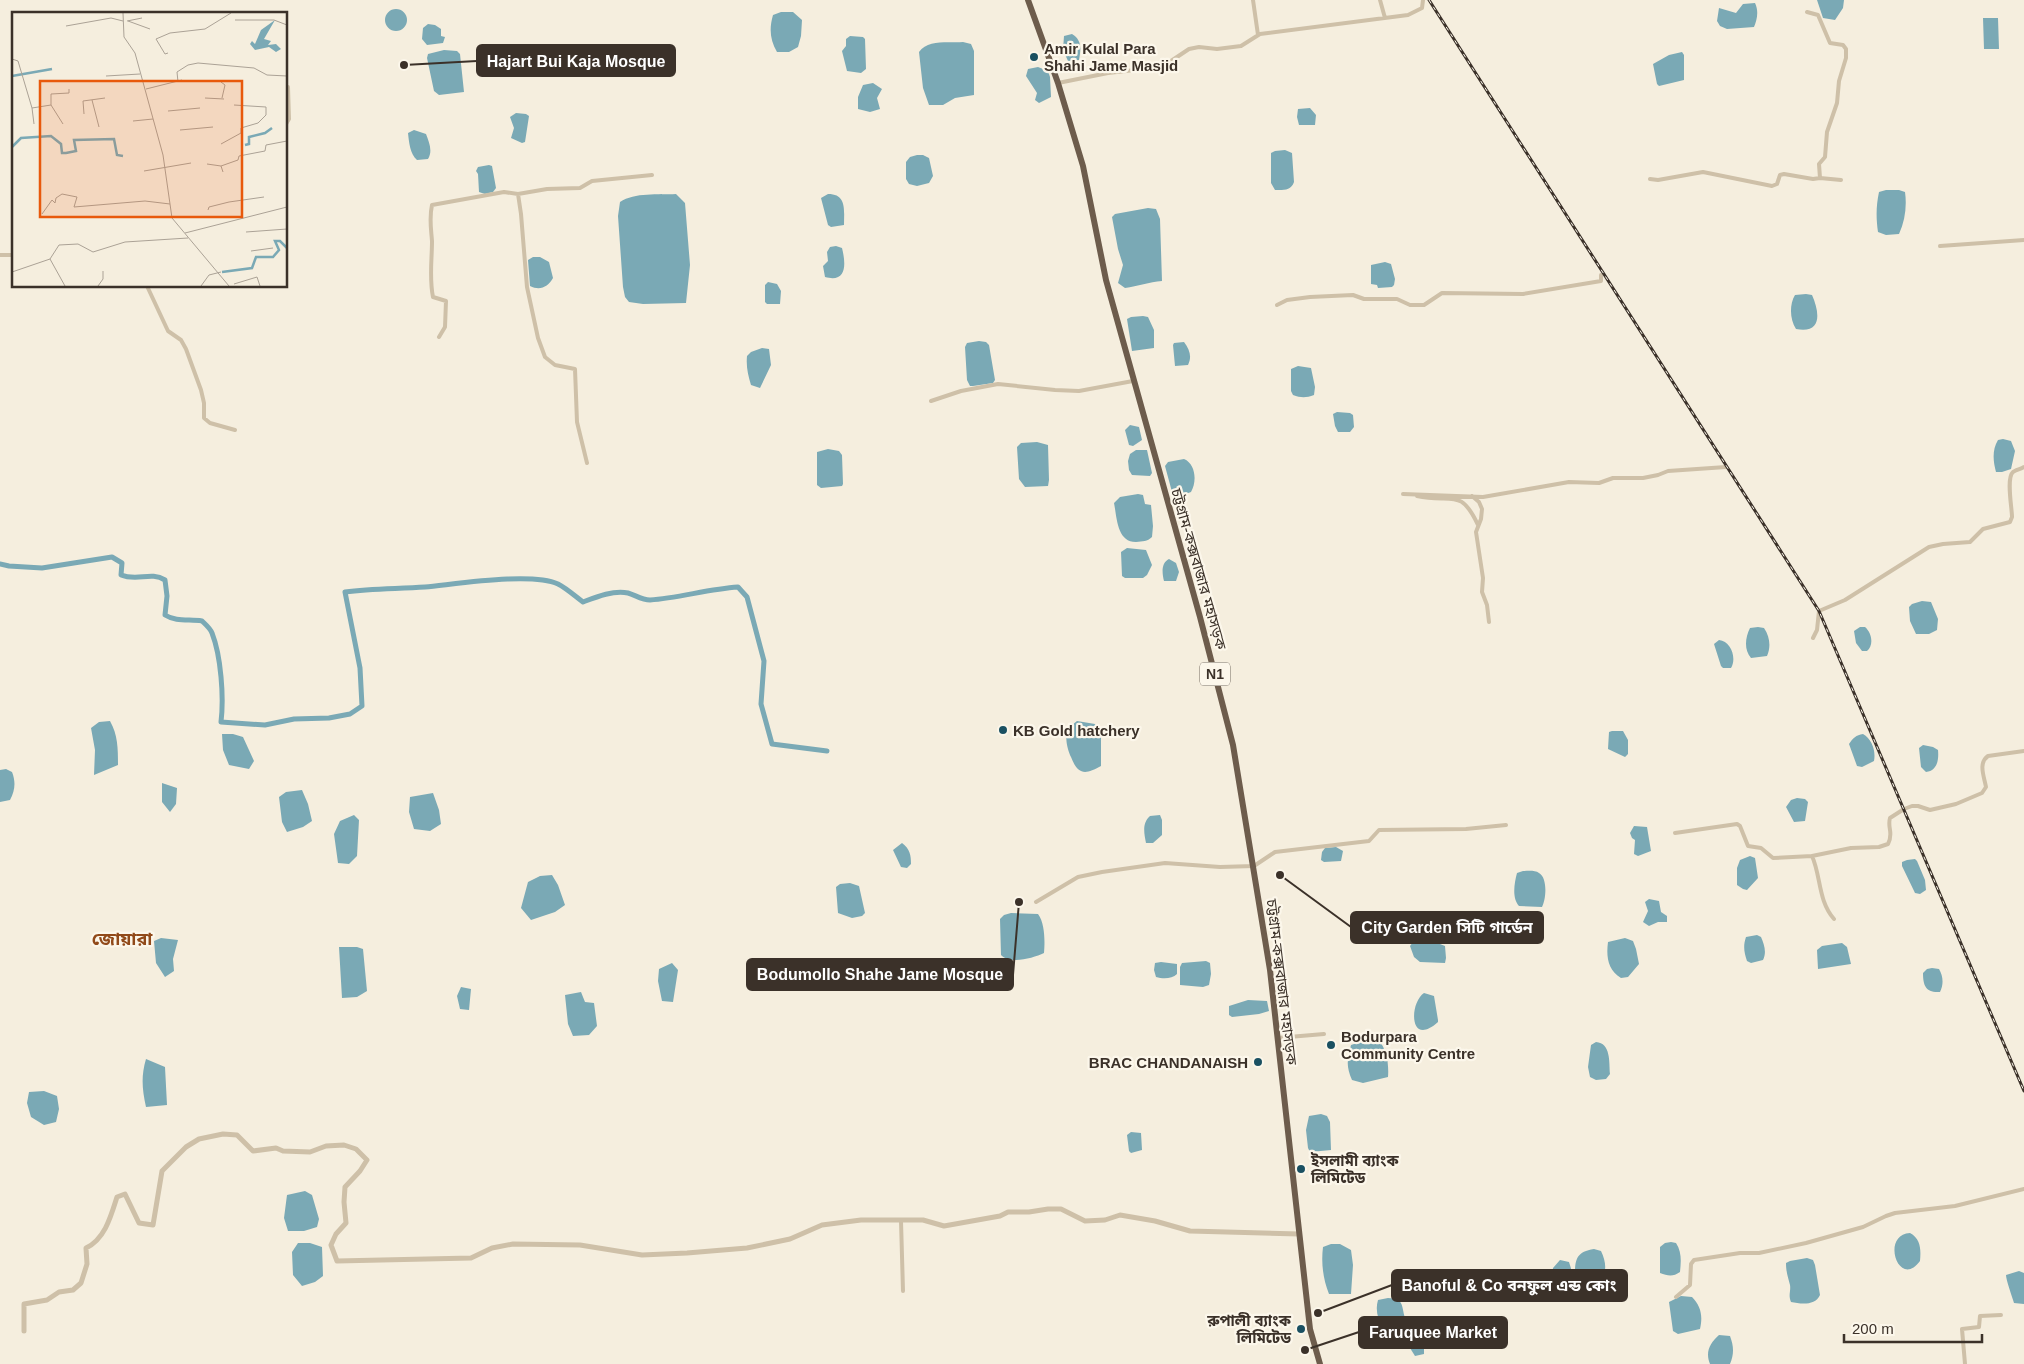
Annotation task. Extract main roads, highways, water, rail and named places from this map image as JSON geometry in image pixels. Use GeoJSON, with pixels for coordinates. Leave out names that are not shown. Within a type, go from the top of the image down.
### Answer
{"type":"FeatureCollection","features":[{"type":"Feature","properties":{"kind":"highway","name":"চট্টগ্রাম-কক্সবাজার মহাসড়ক"},"geometry":{"type":"LineString","coordinates":[[1028,0],[1058,83],[1083,166],[1106,280],[1200,617],[1233,746],[1270,970],[1310,1328],[1320,1364]]}},
{"type":"Feature","properties":{"kind":"water"},"geometry":{"type":"Polygon","coordinates":[[[1817,0],[1844,0],[1843,8],[1835,20],[1823,18],[1817,0]]]}},
{"type":"Feature","properties":{"kind":"water"},"geometry":{"type":"Polygon","coordinates":[[[1755,3],[1757,15],[1754,27],[1727,29],[1720,26],[1717,21],[1719,8],[1736,13],[1743,4],[1755,3]]]}},
{"type":"Feature","properties":{"kind":"water"},"geometry":{"type":"Polygon","coordinates":[[[396,9],[404,12],[407,20],[404,28],[396,31],[388,28],[385,20],[388,12],[396,9]]]}},
{"type":"Feature","properties":{"kind":"water"},"geometry":{"type":"Polygon","coordinates":[[[781,12],[793,12],[802,20],[798,47],[789,52],[777,52],[772,39],[771,25],[773,15],[781,12]]]}},
{"type":"Feature","properties":{"kind":"water"},"geometry":{"type":"Polygon","coordinates":[[[1983,18],[1998,18],[1999,49],[1984,49],[1983,18]]]}},
{"type":"Feature","properties":{"kind":"water"},"geometry":{"type":"Polygon","coordinates":[[[428,24],[435,25],[441,29],[441,36],[445,37],[443,43],[427,45],[422,39],[423,28],[428,24]]]}},
{"type":"Feature","properties":{"kind":"water"},"geometry":{"type":"Polygon","coordinates":[[[1072,34],[1078,39],[1080,56],[1079,60],[1068,61],[1063,50],[1064,36],[1072,34]]]}},
{"type":"Feature","properties":{"kind":"water"},"geometry":{"type":"Polygon","coordinates":[[[850,36],[863,37],[865,39],[866,69],[861,73],[847,71],[842,51],[846,46],[846,39],[850,36]]]}},
{"type":"Feature","properties":{"kind":"water"},"geometry":{"type":"Polygon","coordinates":[[[963,42],[971,44],[974,51],[974,95],[955,98],[943,105],[929,105],[923,88],[919,52],[933,43],[963,42]]]}},
{"type":"Feature","properties":{"kind":"water"},"geometry":{"type":"Polygon","coordinates":[[[444,50],[457,51],[460,54],[464,92],[439,95],[434,91],[427,58],[428,54],[444,50]]]}},
{"type":"Feature","properties":{"kind":"water"},"geometry":{"type":"Polygon","coordinates":[[[1682,52],[1684,55],[1684,80],[1659,86],[1653,64],[1669,55],[1682,52]]]}},
{"type":"Feature","properties":{"kind":"water"},"geometry":{"type":"Polygon","coordinates":[[[1038,67],[1048,71],[1051,97],[1039,103],[1035,100],[1037,93],[1026,76],[1028,69],[1038,67]]]}},
{"type":"Feature","properties":{"kind":"water"},"geometry":{"type":"Polygon","coordinates":[[[873,83],[882,89],[877,98],[880,109],[870,112],[858,109],[858,97],[863,85],[873,83]]]}},
{"type":"Feature","properties":{"kind":"water"},"geometry":{"type":"Polygon","coordinates":[[[1310,108],[1316,115],[1315,125],[1299,125],[1298,109],[1310,108]]]}},
{"type":"Feature","properties":{"kind":"water"},"geometry":{"type":"Polygon","coordinates":[[[516,113],[529,116],[525,142],[522,143],[511,138],[514,128],[510,117],[516,113]]]}},
{"type":"Feature","properties":{"kind":"water"},"geometry":{"type":"Polygon","coordinates":[[[414,130],[426,134],[430,150],[428,159],[417,160],[413,155],[408,133],[414,130]]]}},
{"type":"Feature","properties":{"kind":"water"},"geometry":{"type":"Polygon","coordinates":[[[1285,150],[1292,153],[1294,182],[1289,188],[1275,190],[1271,183],[1271,153],[1285,150]]]}},
{"type":"Feature","properties":{"kind":"water"},"geometry":{"type":"Polygon","coordinates":[[[917,155],[929,158],[933,176],[929,183],[917,186],[909,184],[906,179],[906,162],[910,157],[917,155]]]}},
{"type":"Feature","properties":{"kind":"water"},"geometry":{"type":"Polygon","coordinates":[[[492,166],[496,188],[493,192],[485,194],[479,192],[478,174],[476,171],[478,167],[492,166]]]}},
{"type":"Feature","properties":{"kind":"water"},"geometry":{"type":"Polygon","coordinates":[[[1886,190],[1905,192],[1905,213],[1899,234],[1886,235],[1878,232],[1878,197],[1879,192],[1886,190]]]}},
{"type":"Feature","properties":{"kind":"water"},"geometry":{"type":"Polygon","coordinates":[[[676,194],[685,203],[690,265],[686,303],[643,304],[629,302],[625,297],[623,287],[618,216],[620,202],[640,195],[676,194]]]}},
{"type":"Feature","properties":{"kind":"water"},"geometry":{"type":"Polygon","coordinates":[[[828,194],[839,197],[841,200],[844,209],[844,225],[831,227],[828,225],[821,198],[828,194]]]}},
{"type":"Feature","properties":{"kind":"water"},"geometry":{"type":"Polygon","coordinates":[[[1148,208],[1156,209],[1160,219],[1162,281],[1125,288],[1118,283],[1123,265],[1112,217],[1115,214],[1148,208]]]}},
{"type":"Feature","properties":{"kind":"water"},"geometry":{"type":"Polygon","coordinates":[[[830,247],[842,248],[843,271],[838,277],[825,277],[823,266],[828,261],[827,252],[830,247]]]}},
{"type":"Feature","properties":{"kind":"water"},"geometry":{"type":"Polygon","coordinates":[[[533,257],[540,257],[549,262],[553,278],[549,284],[543,287],[530,286],[528,260],[533,257]]]}},
{"type":"Feature","properties":{"kind":"water"},"geometry":{"type":"Polygon","coordinates":[[[1385,262],[1391,264],[1395,279],[1394,285],[1392,287],[1378,288],[1377,285],[1371,284],[1371,265],[1385,262]]]}},
{"type":"Feature","properties":{"kind":"water"},"geometry":{"type":"Polygon","coordinates":[[[768,282],[777,284],[781,291],[780,304],[767,304],[765,302],[765,285],[768,282]]]}},
{"type":"Feature","properties":{"kind":"water"},"geometry":{"type":"Polygon","coordinates":[[[1795,295],[1812,295],[1815,302],[1817,321],[1811,328],[1804,330],[1796,329],[1791,317],[1792,303],[1795,295]]]}},
{"type":"Feature","properties":{"kind":"water"},"geometry":{"type":"Polygon","coordinates":[[[1148,317],[1154,330],[1154,348],[1132,351],[1127,319],[1148,317]]]}},
{"type":"Feature","properties":{"kind":"water"},"geometry":{"type":"Polygon","coordinates":[[[986,342],[989,345],[995,380],[993,383],[970,386],[967,380],[965,347],[967,343],[986,342]]]}},
{"type":"Feature","properties":{"kind":"water"},"geometry":{"type":"Polygon","coordinates":[[[1184,342],[1190,354],[1188,365],[1175,366],[1173,345],[1174,343],[1184,342]]]}},
{"type":"Feature","properties":{"kind":"water"},"geometry":{"type":"Polygon","coordinates":[[[762,348],[769,349],[771,365],[760,388],[751,385],[747,356],[751,352],[762,348]]]}},
{"type":"Feature","properties":{"kind":"water"},"geometry":{"type":"Polygon","coordinates":[[[1298,366],[1311,368],[1315,387],[1314,395],[1299,397],[1293,395],[1291,391],[1291,369],[1298,366]]]}},
{"type":"Feature","properties":{"kind":"water"},"geometry":{"type":"Polygon","coordinates":[[[1337,412],[1353,415],[1354,427],[1350,432],[1338,432],[1333,414],[1337,412]]]}},
{"type":"Feature","properties":{"kind":"water"},"geometry":{"type":"Polygon","coordinates":[[[1130,425],[1139,427],[1142,440],[1133,446],[1129,445],[1125,430],[1130,425]]]}},
{"type":"Feature","properties":{"kind":"water"},"geometry":{"type":"Polygon","coordinates":[[[1998,440],[2011,441],[2015,451],[2011,469],[1996,472],[1994,452],[1998,440]]]}},
{"type":"Feature","properties":{"kind":"water"},"geometry":{"type":"Polygon","coordinates":[[[1037,442],[1048,445],[1048,486],[1025,487],[1019,479],[1017,447],[1021,443],[1037,442]]]}},
{"type":"Feature","properties":{"kind":"water"},"geometry":{"type":"Polygon","coordinates":[[[828,449],[839,451],[842,455],[843,484],[842,486],[821,488],[817,485],[817,452],[828,449]]]}},
{"type":"Feature","properties":{"kind":"water"},"geometry":{"type":"Polygon","coordinates":[[[1136,450],[1147,450],[1152,473],[1150,476],[1132,475],[1129,470],[1128,461],[1130,454],[1136,450]]]}},
{"type":"Feature","properties":{"kind":"water"},"geometry":{"type":"Polygon","coordinates":[[[1184,459],[1191,465],[1195,478],[1191,492],[1179,495],[1172,492],[1165,466],[1168,462],[1184,459]]]}},
{"type":"Feature","properties":{"kind":"water"},"geometry":{"type":"Polygon","coordinates":[[[1143,495],[1145,504],[1151,505],[1153,526],[1152,537],[1147,541],[1136,542],[1130,541],[1121,534],[1114,503],[1120,497],[1143,495]]]}},
{"type":"Feature","properties":{"kind":"water"},"geometry":{"type":"Polygon","coordinates":[[[1127,548],[1146,550],[1152,565],[1147,575],[1143,578],[1125,578],[1122,576],[1121,552],[1127,548]]]}},
{"type":"Feature","properties":{"kind":"water"},"geometry":{"type":"Polygon","coordinates":[[[1169,559],[1176,563],[1179,572],[1176,581],[1164,581],[1163,566],[1169,559]]]}},
{"type":"Feature","properties":{"kind":"water"},"geometry":{"type":"Polygon","coordinates":[[[1922,601],[1931,602],[1938,619],[1937,630],[1929,634],[1916,634],[1910,621],[1909,607],[1922,601]]]}},
{"type":"Feature","properties":{"kind":"water"},"geometry":{"type":"Polygon","coordinates":[[[1860,627],[1865,627],[1871,636],[1871,646],[1867,651],[1862,651],[1856,643],[1854,631],[1860,627]]]}},
{"type":"Feature","properties":{"kind":"water"},"geometry":{"type":"Polygon","coordinates":[[[1750,628],[1764,628],[1766,631],[1769,638],[1769,649],[1767,656],[1751,658],[1746,648],[1747,636],[1750,628]]]}},
{"type":"Feature","properties":{"kind":"water"},"geometry":{"type":"Polygon","coordinates":[[[1719,640],[1727,643],[1732,651],[1733,664],[1731,668],[1723,668],[1721,666],[1714,644],[1719,640]]]}},
{"type":"Feature","properties":{"kind":"water"},"geometry":{"type":"Polygon","coordinates":[[[110,721],[118,748],[118,765],[94,775],[95,750],[91,728],[99,722],[110,721]]]}},
{"type":"Feature","properties":{"kind":"water"},"geometry":{"type":"Polygon","coordinates":[[[1077,721],[1095,724],[1101,728],[1101,766],[1091,771],[1083,772],[1079,770],[1068,749],[1066,739],[1068,731],[1077,721]]]}},
{"type":"Feature","properties":{"kind":"water"},"geometry":{"type":"Polygon","coordinates":[[[1623,731],[1628,740],[1628,754],[1625,757],[1608,749],[1609,732],[1623,731]]]}},
{"type":"Feature","properties":{"kind":"water"},"geometry":{"type":"Polygon","coordinates":[[[222,734],[233,734],[243,737],[254,761],[249,769],[229,765],[223,750],[222,734]]]}},
{"type":"Feature","properties":{"kind":"water"},"geometry":{"type":"Polygon","coordinates":[[[1863,734],[1871,742],[1874,749],[1874,761],[1862,767],[1857,766],[1849,744],[1855,737],[1863,734]]]}},
{"type":"Feature","properties":{"kind":"water"},"geometry":{"type":"Polygon","coordinates":[[[1923,745],[1938,750],[1935,767],[1933,770],[1926,772],[1921,767],[1919,748],[1923,745]]]}},
{"type":"Feature","properties":{"kind":"water"},"geometry":{"type":"Polygon","coordinates":[[[6,769],[12,772],[14,790],[10,800],[0,802],[0,770],[6,769]]]}},
{"type":"Feature","properties":{"kind":"water"},"geometry":{"type":"Polygon","coordinates":[[[162,783],[177,788],[176,804],[170,812],[162,802],[162,783]]]}},
{"type":"Feature","properties":{"kind":"water"},"geometry":{"type":"Polygon","coordinates":[[[302,790],[312,821],[303,827],[287,832],[282,822],[279,797],[286,792],[302,790]]]}},
{"type":"Feature","properties":{"kind":"water"},"geometry":{"type":"Polygon","coordinates":[[[433,793],[439,810],[441,824],[430,831],[414,829],[409,812],[410,797],[433,793]]]}},
{"type":"Feature","properties":{"kind":"water"},"geometry":{"type":"Polygon","coordinates":[[[1797,798],[1805,799],[1808,802],[1805,821],[1794,822],[1786,807],[1791,800],[1797,798]]]}},
{"type":"Feature","properties":{"kind":"water"},"geometry":{"type":"Polygon","coordinates":[[[354,815],[359,820],[357,856],[349,864],[338,863],[334,834],[340,821],[354,815]]]}},
{"type":"Feature","properties":{"kind":"water"},"geometry":{"type":"Polygon","coordinates":[[[1160,815],[1162,835],[1153,843],[1146,843],[1144,832],[1147,819],[1150,816],[1160,815]]]}},
{"type":"Feature","properties":{"kind":"water"},"geometry":{"type":"Polygon","coordinates":[[[1634,826],[1647,827],[1651,851],[1638,856],[1634,854],[1635,840],[1630,833],[1634,826]]]}},
{"type":"Feature","properties":{"kind":"water"},"geometry":{"type":"Polygon","coordinates":[[[902,843],[910,855],[911,864],[907,868],[901,867],[893,850],[902,843]]]}},
{"type":"Feature","properties":{"kind":"water"},"geometry":{"type":"Polygon","coordinates":[[[1336,847],[1343,851],[1341,861],[1324,862],[1321,860],[1322,852],[1325,848],[1336,847]]]}},
{"type":"Feature","properties":{"kind":"water"},"geometry":{"type":"Polygon","coordinates":[[[1750,856],[1755,858],[1758,878],[1747,890],[1737,885],[1737,868],[1740,860],[1750,856]]]}},
{"type":"Feature","properties":{"kind":"water"},"geometry":{"type":"Polygon","coordinates":[[[1915,859],[1925,880],[1926,890],[1920,894],[1915,893],[1902,866],[1902,862],[1915,859]]]}},
{"type":"Feature","properties":{"kind":"water"},"geometry":{"type":"Polygon","coordinates":[[[1536,871],[1544,879],[1545,889],[1542,907],[1519,906],[1517,903],[1514,895],[1515,882],[1517,873],[1536,871]]]}},
{"type":"Feature","properties":{"kind":"water"},"geometry":{"type":"Polygon","coordinates":[[[552,875],[558,885],[565,905],[555,912],[531,920],[521,908],[528,882],[540,876],[552,875]]]}},
{"type":"Feature","properties":{"kind":"water"},"geometry":{"type":"Polygon","coordinates":[[[850,883],[859,886],[865,913],[862,916],[852,918],[838,913],[836,887],[840,884],[850,883]]]}},
{"type":"Feature","properties":{"kind":"water"},"geometry":{"type":"Polygon","coordinates":[[[1649,899],[1659,901],[1661,912],[1667,916],[1667,922],[1658,922],[1649,926],[1643,922],[1648,911],[1645,902],[1649,899]]]}},
{"type":"Feature","properties":{"kind":"water"},"geometry":{"type":"Polygon","coordinates":[[[1011,913],[1038,914],[1043,927],[1044,953],[1016,960],[1010,960],[1001,955],[1000,919],[1004,915],[1011,913]]]}},
{"type":"Feature","properties":{"kind":"water"},"geometry":{"type":"Polygon","coordinates":[[[1757,935],[1761,937],[1763,942],[1764,957],[1763,960],[1751,963],[1747,961],[1745,955],[1745,940],[1746,937],[1757,935]]]}},
{"type":"Feature","properties":{"kind":"water"},"geometry":{"type":"Polygon","coordinates":[[[161,938],[178,940],[173,959],[174,971],[165,977],[156,963],[154,941],[161,938]]]}},
{"type":"Feature","properties":{"kind":"water"},"geometry":{"type":"Polygon","coordinates":[[[1625,938],[1633,941],[1639,964],[1628,977],[1621,978],[1613,971],[1609,963],[1607,953],[1608,942],[1625,938]]]}},
{"type":"Feature","properties":{"kind":"water"},"geometry":{"type":"Polygon","coordinates":[[[1430,940],[1445,946],[1445,963],[1420,962],[1414,957],[1410,946],[1413,942],[1430,940]]]}},
{"type":"Feature","properties":{"kind":"water"},"geometry":{"type":"Polygon","coordinates":[[[1842,943],[1847,947],[1851,964],[1818,969],[1817,950],[1822,946],[1842,943]]]}},
{"type":"Feature","properties":{"kind":"water"},"geometry":{"type":"Polygon","coordinates":[[[339,947],[363,949],[367,991],[357,997],[342,998],[339,947]]]}},
{"type":"Feature","properties":{"kind":"water"},"geometry":{"type":"Polygon","coordinates":[[[1206,961],[1210,963],[1209,985],[1203,987],[1180,985],[1180,967],[1182,963],[1206,961]]]}},
{"type":"Feature","properties":{"kind":"water"},"geometry":{"type":"Polygon","coordinates":[[[672,963],[678,970],[673,1002],[662,1001],[658,981],[659,969],[672,963]]]}},
{"type":"Feature","properties":{"kind":"water"},"geometry":{"type":"Polygon","coordinates":[[[1155,963],[1177,964],[1177,974],[1167,978],[1156,977],[1155,963]]]}},
{"type":"Feature","properties":{"kind":"water"},"geometry":{"type":"Polygon","coordinates":[[[1927,969],[1939,969],[1941,974],[1940,992],[1928,990],[1924,982],[1923,973],[1927,969]]]}},
{"type":"Feature","properties":{"kind":"water"},"geometry":{"type":"Polygon","coordinates":[[[461,987],[471,989],[469,1010],[460,1009],[457,996],[461,987]]]}},
{"type":"Feature","properties":{"kind":"water"},"geometry":{"type":"Polygon","coordinates":[[[581,992],[585,1002],[594,1003],[597,1026],[589,1035],[573,1036],[568,1024],[565,995],[581,992]]]}},
{"type":"Feature","properties":{"kind":"water"},"geometry":{"type":"Polygon","coordinates":[[[1424,993],[1434,996],[1438,1022],[1428,1029],[1421,1030],[1417,1027],[1414,1013],[1419,998],[1424,993]]]}},
{"type":"Feature","properties":{"kind":"water"},"geometry":{"type":"Polygon","coordinates":[[[1248,1000],[1267,1001],[1269,1011],[1232,1017],[1229,1015],[1229,1006],[1248,1000]]]}},
{"type":"Feature","properties":{"kind":"water"},"geometry":{"type":"Polygon","coordinates":[[[1366,1040],[1378,1040],[1384,1047],[1388,1062],[1388,1077],[1363,1083],[1352,1080],[1348,1059],[1351,1045],[1366,1040]]]}},
{"type":"Feature","properties":{"kind":"water"},"geometry":{"type":"Polygon","coordinates":[[[1596,1042],[1601,1043],[1607,1049],[1610,1074],[1606,1079],[1596,1080],[1590,1077],[1588,1067],[1591,1045],[1596,1042]]]}},
{"type":"Feature","properties":{"kind":"water"},"geometry":{"type":"Polygon","coordinates":[[[146,1059],[165,1067],[167,1105],[146,1107],[143,1071],[146,1059]]]}},
{"type":"Feature","properties":{"kind":"water"},"geometry":{"type":"Polygon","coordinates":[[[44,1091],[57,1096],[59,1109],[56,1122],[44,1125],[31,1117],[27,1103],[29,1092],[44,1091]]]}},
{"type":"Feature","properties":{"kind":"water"},"geometry":{"type":"Polygon","coordinates":[[[1321,1114],[1327,1116],[1330,1122],[1331,1150],[1310,1152],[1306,1130],[1309,1116],[1321,1114]]]}},
{"type":"Feature","properties":{"kind":"water"},"geometry":{"type":"Polygon","coordinates":[[[1131,1132],[1141,1133],[1142,1150],[1131,1153],[1129,1151],[1127,1135],[1131,1132]]]}},
{"type":"Feature","properties":{"kind":"water"},"geometry":{"type":"Polygon","coordinates":[[[305,1191],[312,1195],[319,1219],[317,1227],[304,1231],[288,1231],[284,1218],[287,1195],[305,1191]]]}},
{"type":"Feature","properties":{"kind":"water"},"geometry":{"type":"Polygon","coordinates":[[[1910,1233],[1914,1235],[1918,1242],[1920,1261],[1912,1268],[1905,1269],[1896,1259],[1894,1250],[1896,1242],[1901,1236],[1910,1233]]]}},
{"type":"Feature","properties":{"kind":"water"},"geometry":{"type":"Polygon","coordinates":[[[298,1243],[310,1243],[322,1247],[323,1276],[315,1282],[302,1286],[293,1275],[292,1252],[298,1243]]]}},
{"type":"Feature","properties":{"kind":"water"},"geometry":{"type":"Polygon","coordinates":[[[1665,1243],[1676,1243],[1678,1246],[1681,1261],[1680,1272],[1675,1275],[1666,1275],[1660,1273],[1660,1247],[1665,1243]]]}},
{"type":"Feature","properties":{"kind":"water"},"geometry":{"type":"Polygon","coordinates":[[[1331,1244],[1340,1244],[1351,1250],[1353,1265],[1351,1294],[1329,1294],[1324,1277],[1322,1253],[1323,1247],[1331,1244]]]}},
{"type":"Feature","properties":{"kind":"water"},"geometry":{"type":"Polygon","coordinates":[[[1587,1250],[1601,1251],[1604,1259],[1605,1271],[1603,1276],[1594,1283],[1579,1285],[1575,1280],[1577,1259],[1579,1255],[1587,1250]]]}},
{"type":"Feature","properties":{"kind":"water"},"geometry":{"type":"Polygon","coordinates":[[[1807,1258],[1813,1260],[1815,1265],[1820,1295],[1818,1299],[1811,1303],[1791,1302],[1786,1263],[1807,1258]]]}},
{"type":"Feature","properties":{"kind":"water"},"geometry":{"type":"Polygon","coordinates":[[[1560,1260],[1569,1262],[1572,1275],[1571,1288],[1563,1290],[1558,1290],[1551,1286],[1553,1268],[1560,1260]]]}},
{"type":"Feature","properties":{"kind":"water"},"geometry":{"type":"Polygon","coordinates":[[[2019,1271],[2024,1273],[2024,1304],[2014,1303],[2006,1277],[2006,1275],[2019,1271]]]}},
{"type":"Feature","properties":{"kind":"water"},"geometry":{"type":"Polygon","coordinates":[[[1681,1296],[1692,1297],[1695,1300],[1699,1308],[1701,1320],[1700,1329],[1678,1334],[1673,1331],[1669,1302],[1681,1296]]]}},
{"type":"Feature","properties":{"kind":"water"},"geometry":{"type":"Polygon","coordinates":[[[1388,1298],[1401,1303],[1405,1318],[1395,1326],[1382,1327],[1377,1314],[1377,1304],[1378,1300],[1388,1298]]]}},
{"type":"Feature","properties":{"kind":"water"},"geometry":{"type":"Polygon","coordinates":[[[1412,1334],[1418,1334],[1424,1342],[1424,1354],[1415,1356],[1410,1348],[1408,1338],[1412,1334]]]}},
{"type":"Feature","properties":{"kind":"water"},"geometry":{"type":"Polygon","coordinates":[[[1719,1335],[1730,1336],[1733,1350],[1730,1364],[1710,1364],[1709,1348],[1719,1335]]]}},
{"type":"Feature","properties":{"kind":"waterway"},"geometry":{"type":"LineString","coordinates":[[0,564],[42,568],[112,557],[122,563],[121,575],[127,577],[154,576],[165,580],[167,596],[165,615],[178,619],[202,621],[212,633],[218,653],[221,677],[221,722],[265,725],[294,719],[329,718],[350,714],[362,706],[360,668],[345,592],[493,580],[530,579],[558,584],[583,602],[616,592],[628,593],[650,600],[738,587],[747,597],[764,661],[761,704],[772,744],[827,751]]}},
{"type":"Feature","properties":{"kind":"railway"},"geometry":{"type":"LineString","coordinates":[[1429,0],[1819,611],[2024,1091]]}},
{"type":"Feature","properties":{"kind":"place","name":"Amir Kulal Para Shahi Jame Masjid"},"geometry":{"type":"Point","coordinates":[1034,57]}},
{"type":"Feature","properties":{"kind":"place","name":"Hajart Bui Kaja Mosque"},"geometry":{"type":"Point","coordinates":[404,65]}},
{"type":"Feature","properties":{"kind":"place","name":"KB Gold hatchery"},"geometry":{"type":"Point","coordinates":[1003,730]}},
{"type":"Feature","properties":{"kind":"place","name":"City Garden সিটি গার্ডেন"},"geometry":{"type":"Point","coordinates":[1280,875]}},
{"type":"Feature","properties":{"kind":"place","name":"Bodumollo Shahe Jame Mosque"},"geometry":{"type":"Point","coordinates":[1019,902]}},
{"type":"Feature","properties":{"kind":"place","name":"Bodurpara Community Centre"},"geometry":{"type":"Point","coordinates":[1331,1045]}},
{"type":"Feature","properties":{"kind":"place","name":"BRAC CHANDANAISH"},"geometry":{"type":"Point","coordinates":[1258,1062]}},
{"type":"Feature","properties":{"kind":"place","name":"ইসলামী ব্যাংক লিমিটেড"},"geometry":{"type":"Point","coordinates":[1301,1169]}},
{"type":"Feature","properties":{"kind":"place","name":"Banoful & Co বনফুল এন্ড কোং"},"geometry":{"type":"Point","coordinates":[1318,1313]}},
{"type":"Feature","properties":{"kind":"place","name":"রুপালী ব্যাংক লিমিটেড"},"geometry":{"type":"Point","coordinates":[1301,1329]}},
{"type":"Feature","properties":{"kind":"place","name":"Faruquee Market"},"geometry":{"type":"Point","coordinates":[1305,1350]}},
{"type":"Feature","properties":{"kind":"district","name":"জোয়ারা"},"geometry":{"type":"Point","coordinates":[122,939]}}]}
